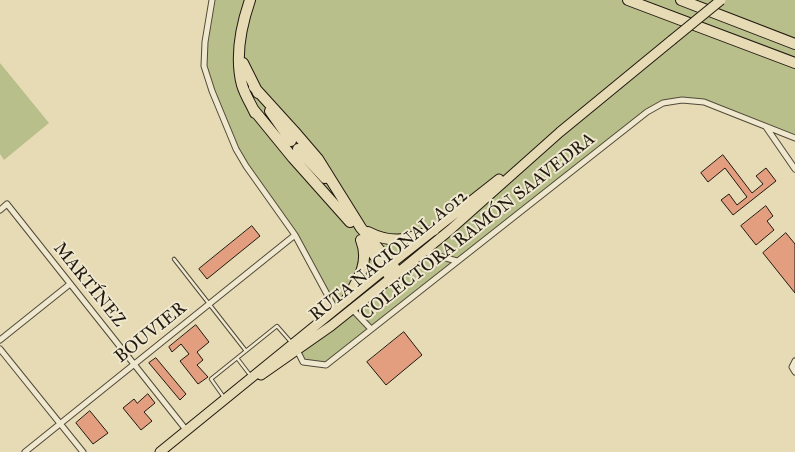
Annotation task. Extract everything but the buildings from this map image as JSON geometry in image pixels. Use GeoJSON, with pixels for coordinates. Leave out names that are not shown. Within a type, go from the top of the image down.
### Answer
{"type":"FeatureCollection","features":[{"type":"Feature","properties":{"kind":"highway"},"geometry":{"type":"LineString","coordinates":[[245,0],[245,14]]}},
{"type":"Feature","properties":{"kind":"highway"},"geometry":{"type":"LineString","coordinates":[[250,0],[239,41],[242,85],[253,109],[319,187],[360,231],[395,275]]}},
{"type":"Feature","properties":{"kind":"highway"},"geometry":{"type":"LineString","coordinates":[[245,14],[254,0]]}},
{"type":"Feature","properties":{"kind":"highway"},"geometry":{"type":"LineString","coordinates":[[628,0],[795,63]]}},
{"type":"Feature","properties":{"kind":"highway"},"geometry":{"type":"LineString","coordinates":[[681,0],[795,44]]}},
{"type":"Feature","properties":{"kind":"highway"},"geometry":{"type":"LineString","coordinates":[[240,55],[254,87],[291,141],[253,109]]}},
{"type":"Feature","properties":{"kind":"highway"},"geometry":{"type":"LineString","coordinates":[[254,87],[318,159],[360,231],[364,246],[364,267],[347,300]]}},
{"type":"Feature","properties":{"kind":"highway"},"geometry":{"type":"LineString","coordinates":[[319,187],[298,149],[336,190]]}},
{"type":"Feature","properties":{"kind":"highway"},"geometry":{"type":"LineString","coordinates":[[360,231],[384,240],[399,240],[434,230]]}},
{"type":"Feature","properties":{"kind":"main road","name":"RUTA NACIONAL A012"},"geometry":{"type":"LineString","coordinates":[[295,346],[335,309],[560,132],[720,0]]}},
{"type":"Feature","properties":{"kind":"main road","name":"RUTA NACIONAL A012"},"geometry":{"type":"LineString","coordinates":[[160,452],[295,346],[352,309],[424,252],[560,132]]}},
{"type":"Feature","properties":{"kind":"street"},"geometry":{"type":"LineString","coordinates":[[212,0],[205,42],[204,66],[212,91],[236,149],[295,235],[335,309]]}},
{"type":"Feature","properties":{"kind":"street","name":"COLECTORA RAMÓN SAAVEDRA"},"geometry":{"type":"LineString","coordinates":[[295,346],[303,362],[326,366],[647,112],[663,103],[682,100],[704,102],[765,126]]}},
{"type":"Feature","properties":{"kind":"street"},"geometry":{"type":"LineString","coordinates":[[765,126],[795,138]]}},
{"type":"Feature","properties":{"kind":"street"},"geometry":{"type":"LineString","coordinates":[[765,126],[795,169]]}},
{"type":"Feature","properties":{"kind":"street","name":"MARTÍNEZ"},"geometry":{"type":"LineString","coordinates":[[0,210],[7,204],[187,430]]}},
{"type":"Feature","properties":{"kind":"street","name":"BOUVIER"},"geometry":{"type":"LineString","coordinates":[[24,452],[295,235]]}},
{"type":"Feature","properties":{"kind":"street"},"geometry":{"type":"LineString","coordinates":[[424,252],[457,261]]}},
{"type":"Feature","properties":{"kind":"street"},"geometry":{"type":"LineString","coordinates":[[0,340],[70,284]]}},
{"type":"Feature","properties":{"kind":"street"},"geometry":{"type":"LineString","coordinates":[[352,309],[371,329]]}},
{"type":"Feature","properties":{"kind":"street"},"geometry":{"type":"LineString","coordinates":[[0,349],[83,452]]}},
{"type":"Feature","properties":{"kind":"street"},"geometry":{"type":"LineString","coordinates":[[795,361],[792,367],[795,372]]}},
{"type":"Feature","properties":{"kind":"lane"},"geometry":{"type":"LineString","coordinates":[[174,259],[246,351]]}},
{"type":"Feature","properties":{"kind":"lane"},"geometry":{"type":"LineString","coordinates":[[228,398],[211,379],[277,326],[295,346]]}},
{"type":"Feature","properties":{"kind":"lane"},"geometry":{"type":"LineString","coordinates":[[237,358],[253,378]]}},
{"type":"Feature","properties":{"kind":"green space"},"geometry":{"type":"Polygon","coordinates":[[[212,0],[795,0],[795,138],[704,102],[663,103],[647,112],[326,365],[303,362],[297,350],[335,309],[295,235],[236,149],[204,66],[212,0]]]}},
{"type":"Feature","properties":{"kind":"green space"},"geometry":{"type":"Polygon","coordinates":[[[0,63],[49,123],[4,160],[0,154],[0,63]]]}}]}
